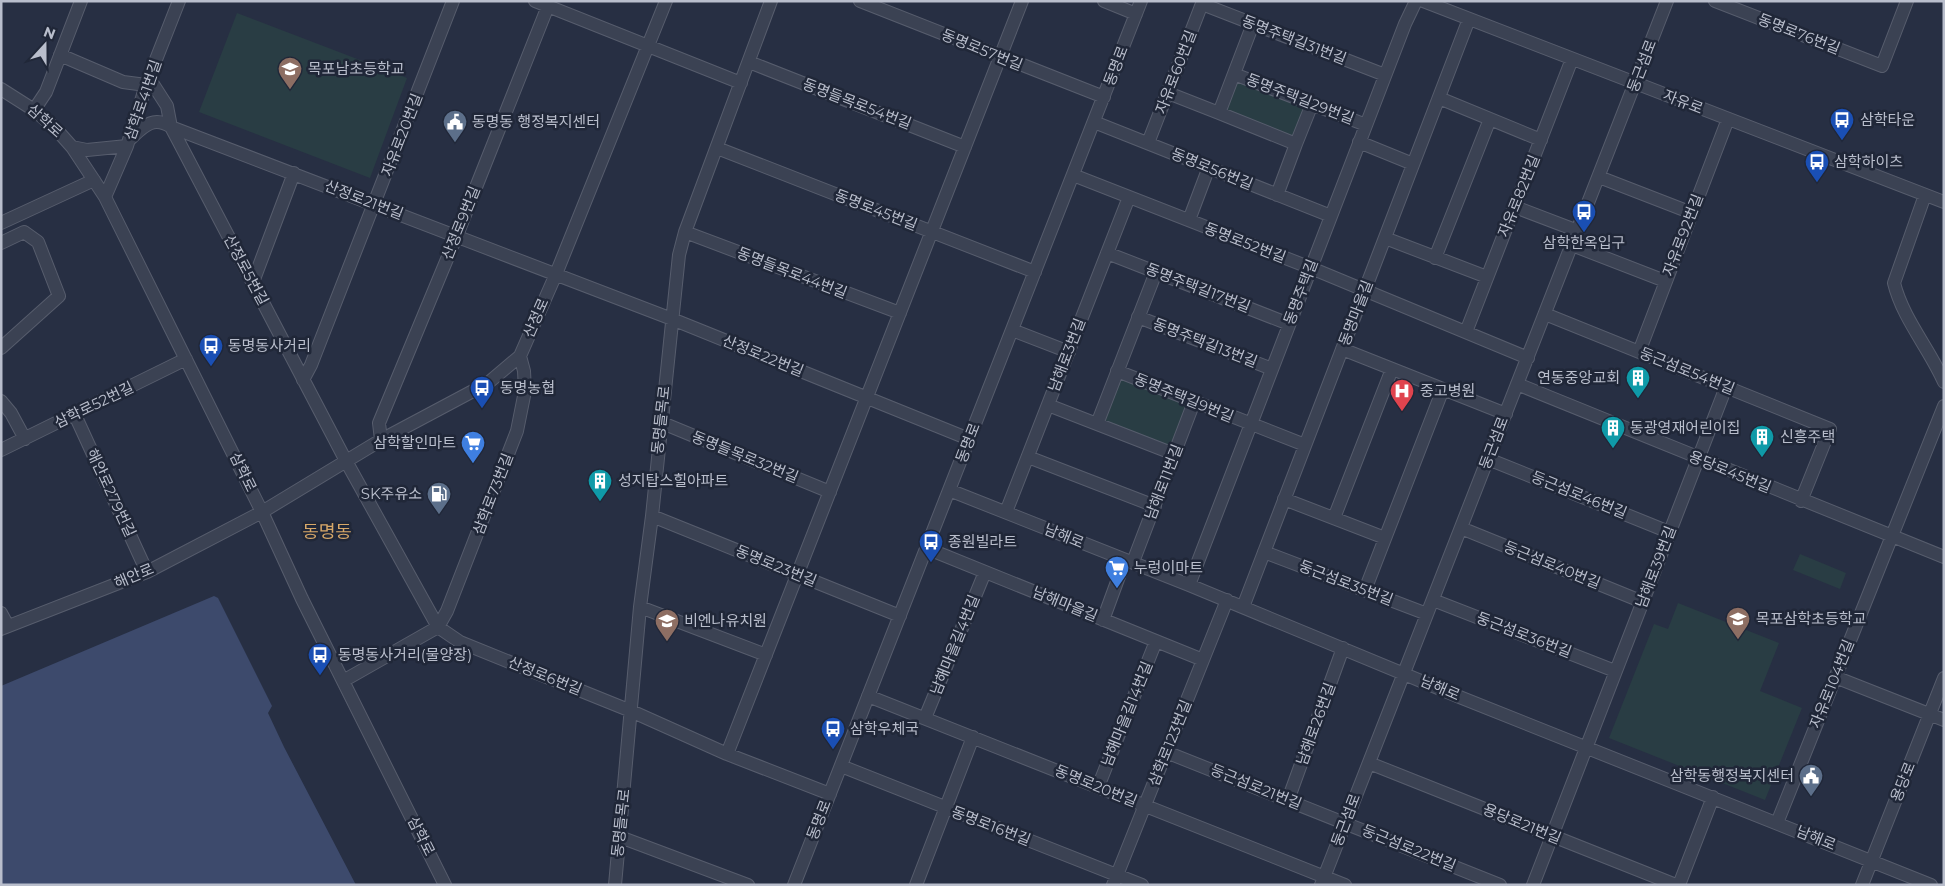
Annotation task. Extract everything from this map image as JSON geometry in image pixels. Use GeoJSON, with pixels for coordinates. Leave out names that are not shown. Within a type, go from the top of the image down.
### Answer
{"type":"FeatureCollection","features":[{"type":"Feature","properties":{"kind":"street"},"geometry":{"type":"LineString","coordinates":[[34,110],[46,92],[81,1]]}},
{"type":"Feature","properties":{"kind":"street","name":"삼학로41번길"},"geometry":{"type":"LineString","coordinates":[[105,197],[128,143],[148,81],[179,1]]}},
{"type":"Feature","properties":{"kind":"street","name":"자유로20번길"},"geometry":{"type":"LineString","coordinates":[[303,380],[311,365],[375,204],[453,1]]}},
{"type":"Feature","properties":{"kind":"street"},"geometry":{"type":"LineString","coordinates":[[536,1],[741,83]]}},
{"type":"Feature","properties":{"kind":"street","name":"산정로"},"geometry":{"type":"LineString","coordinates":[[262,512],[381,440],[488,383],[520,356],[556,274],[666,1]]}},
{"type":"Feature","properties":{"kind":"street","name":"동명들목로"},"geometry":{"type":"LineString","coordinates":[[615,885],[640,607],[652,516],[660,422],[679,255],[685,232],[771,1]]}},
{"type":"Feature","properties":{"kind":"street","name":"동명로57번길"},"geometry":{"type":"LineString","coordinates":[[860,1],[1104,97]]}},
{"type":"Feature","properties":{"kind":"street"},"geometry":{"type":"LineString","coordinates":[[727,754],[1022,1]]}},
{"type":"Feature","properties":{"kind":"street"},"geometry":{"type":"LineString","coordinates":[[1104,1],[1136,14]]}},
{"type":"Feature","properties":{"kind":"street","name":"동명로"},"geometry":{"type":"LineString","coordinates":[[794,885],[1141,1]]}},
{"type":"Feature","properties":{"kind":"street","name":"동명주택길"},"geometry":{"type":"LineString","coordinates":[[1189,585],[1385,75],[1416,1]]}},
{"type":"Feature","properties":{"kind":"street","name":"자유로"},"geometry":{"type":"LineString","coordinates":[[1423,1],[1944,202]]}},
{"type":"Feature","properties":{"kind":"street","name":"둥근섬로"},"geometry":{"type":"LineString","coordinates":[[1322,881],[1667,1]]}},
{"type":"Feature","properties":{"kind":"street","name":"동명로76번길"},"geometry":{"type":"LineString","coordinates":[[1716,1],[1882,66],[1907,1]]}},
{"type":"Feature","properties":{"kind":"street","name":"동명주택길31번길"},"geometry":{"type":"LineString","coordinates":[[1203,3],[1385,75]]}},
{"type":"Feature","properties":{"kind":"street","name":"자유로60번길"},"geometry":{"type":"LineString","coordinates":[[1148,143],[1203,3]]}},
{"type":"Feature","properties":{"kind":"street","name":"산정로9번길"},"geometry":{"type":"LineString","coordinates":[[381,440],[379,423],[457,235],[548,6]]}},
{"type":"Feature","properties":{"kind":"street","name":"동명마을길"},"geometry":{"type":"LineString","coordinates":[[1242,607],[1470,19]]}},
{"type":"Feature","properties":{"kind":"street"},"geometry":{"type":"LineString","coordinates":[[1219,113],[1253,24]]}},
{"type":"Feature","properties":{"kind":"street"},"geometry":{"type":"LineString","coordinates":[[60,55],[123,82],[148,81]]}},
{"type":"Feature","properties":{"kind":"street","name":"자유로82번길"},"geometry":{"type":"LineString","coordinates":[[1466,332],[1572,59]]}},
{"type":"Feature","properties":{"kind":"street","name":"동명들목로54번길"},"geometry":{"type":"LineString","coordinates":[[749,62],[965,147]]}},
{"type":"Feature","properties":{"kind":"street","name":"동명주택길29번길"},"geometry":{"type":"LineString","coordinates":[[1234,74],[1366,125]]}},
{"type":"Feature","properties":{"kind":"street","name":"산정로5번길"},"geometry":{"type":"LineString","coordinates":[[148,81],[167,106],[172,127],[346,462]]}},
{"type":"Feature","properties":{"kind":"street","name":"삼학로"},"geometry":{"type":"LineString","coordinates":[[1,89],[34,110],[56,129],[72,147],[105,197],[445,885]]}},
{"type":"Feature","properties":{"kind":"street"},"geometry":{"type":"LineString","coordinates":[[1168,93],[1296,144]]}},
{"type":"Feature","properties":{"kind":"street"},"geometry":{"type":"LineString","coordinates":[[1439,98],[1542,140]]}},
{"type":"Feature","properties":{"kind":"street"},"geometry":{"type":"LineString","coordinates":[[1277,195],[1312,104]]}},
{"type":"Feature","properties":{"kind":"street"},"geometry":{"type":"LineString","coordinates":[[1435,258],[1490,118]]}},
{"type":"Feature","properties":{"kind":"street","name":"자유로92번길"},"geometry":{"type":"LineString","coordinates":[[1639,352],[1728,119]]}},
{"type":"Feature","properties":{"kind":"street","name":"산정로21번길"},"geometry":{"type":"LineString","coordinates":[[128,143],[142,128],[154,121],[165,123],[556,274]]}},
{"type":"Feature","properties":{"kind":"street","name":"동명로56번길"},"geometry":{"type":"LineString","coordinates":[[1094,122],[1331,216]]}},
{"type":"Feature","properties":{"kind":"street"},"geometry":{"type":"LineString","coordinates":[[1359,142],[1414,164]]}},
{"type":"Feature","properties":{"kind":"street"},"geometry":{"type":"LineString","coordinates":[[72,147],[87,150],[128,143]]}},
{"type":"Feature","properties":{"kind":"street","name":"동명로45번길"},"geometry":{"type":"LineString","coordinates":[[716,148],[1035,272]]}},
{"type":"Feature","properties":{"kind":"street"},"geometry":{"type":"LineString","coordinates":[[1189,220],[1209,167]]}},
{"type":"Feature","properties":{"kind":"street"},"geometry":{"type":"LineString","coordinates":[[253,282],[294,173]]}},
{"type":"Feature","properties":{"kind":"street","name":"동명로52번길"},"geometry":{"type":"LineString","coordinates":[[1073,175],[1311,268],[1528,358]]}},
{"type":"Feature","properties":{"kind":"street"},"geometry":{"type":"LineString","coordinates":[[1599,176],[1692,213]]}},
{"type":"Feature","properties":{"kind":"street"},"geometry":{"type":"LineString","coordinates":[[1,223],[94,180]]}},
{"type":"Feature","properties":{"kind":"street"},"geometry":{"type":"LineString","coordinates":[[1924,195],[1894,283],[1896,294],[1944,382]]}},
{"type":"Feature","properties":{"kind":"street","name":"남해로3번길"},"geometry":{"type":"LineString","coordinates":[[1006,512],[1129,197]]}},
{"type":"Feature","properties":{"kind":"street"},"geometry":{"type":"LineString","coordinates":[[1515,207],[1578,231]]}},
{"type":"Feature","properties":{"kind":"street"},"geometry":{"type":"LineString","coordinates":[[1,243],[24,232],[38,242],[59,296],[1,348]]}},
{"type":"Feature","properties":{"kind":"street","name":"동명들목로44번길"},"geometry":{"type":"LineString","coordinates":[[685,232],[900,313]]}},
{"type":"Feature","properties":{"kind":"street"},"geometry":{"type":"LineString","coordinates":[[1385,238],[1487,277]]}},
{"type":"Feature","properties":{"kind":"street"},"geometry":{"type":"LineString","coordinates":[[1572,244],[1665,281]]}},
{"type":"Feature","properties":{"kind":"street","name":"동명주택길17번길"},"geometry":{"type":"LineString","coordinates":[[1107,253],[1289,324]]}},
{"type":"Feature","properties":{"kind":"street"},"geometry":{"type":"LineString","coordinates":[[1097,424],[1156,272]]}},
{"type":"Feature","properties":{"kind":"street","name":"산정로22번길"},"geometry":{"type":"LineString","coordinates":[[556,274],[969,439]]}},
{"type":"Feature","properties":{"kind":"street","name":"둥근섬로54번길"},"geometry":{"type":"LineString","coordinates":[[1545,314],[1830,429],[1801,501]]}},
{"type":"Feature","properties":{"kind":"street","name":"동명주택길13번길"},"geometry":{"type":"LineString","coordinates":[[1138,317],[1272,369]]}},
{"type":"Feature","properties":{"kind":"street"},"geometry":{"type":"LineString","coordinates":[[1012,330],[1068,352]]}},
{"type":"Feature","properties":{"kind":"street"},"geometry":{"type":"LineString","coordinates":[[1342,349],[1506,414]]}},
{"type":"Feature","properties":{"kind":"street","name":"삼학로73번길"},"geometry":{"type":"LineString","coordinates":[[438,627],[450,606],[517,431],[526,391],[520,356]]}},
{"type":"Feature","properties":{"kind":"street","name":"삼학로52번길"},"geometry":{"type":"LineString","coordinates":[[1,450],[186,359]]}},
{"type":"Feature","properties":{"kind":"street"},"geometry":{"type":"LineString","coordinates":[[1334,518],[1392,369]]}},
{"type":"Feature","properties":{"kind":"street","name":"동명주택길9번길"},"geometry":{"type":"LineString","coordinates":[[1117,371],[1305,445]]}},
{"type":"Feature","properties":{"kind":"street","name":"용당로45번길"},"geometry":{"type":"LineString","coordinates":[[1517,384],[1944,558]]}},
{"type":"Feature","properties":{"kind":"street","name":"남해로39번길"},"geometry":{"type":"LineString","coordinates":[[1533,885],[1726,387]]}},
{"type":"Feature","properties":{"kind":"street"},"geometry":{"type":"LineString","coordinates":[[1366,590],[1443,389]]}},
{"type":"Feature","properties":{"kind":"street"},"geometry":{"type":"LineString","coordinates":[[1,401],[11,413],[25,438]]}},
{"type":"Feature","properties":{"kind":"street","name":"남해로11번길"},"geometry":{"type":"LineString","coordinates":[[1103,620],[1155,506],[1194,402]]}},
{"type":"Feature","properties":{"kind":"street"},"geometry":{"type":"LineString","coordinates":[[1048,405],[1174,454]]}},
{"type":"Feature","properties":{"kind":"street","name":"자유로104번길"},"geometry":{"type":"LineString","coordinates":[[1777,823],[1944,406]]}},
{"type":"Feature","properties":{"kind":"street","name":"해안로279번길"},"geometry":{"type":"LineString","coordinates":[[75,415],[147,572]]}},
{"type":"Feature","properties":{"kind":"street","name":"동명들목로32번길"},"geometry":{"type":"LineString","coordinates":[[660,422],[830,492]]}},
{"type":"Feature","properties":{"kind":"street"},"geometry":{"type":"LineString","coordinates":[[1028,457],[1155,506]]}},
{"type":"Feature","properties":{"kind":"street","name":"둥근섬로46번길"},"geometry":{"type":"LineString","coordinates":[[1488,459],[1669,532]]}},
{"type":"Feature","properties":{"kind":"street","name":"산정로6번길"},"geometry":{"type":"LineString","coordinates":[[346,462],[438,627],[460,642],[631,712],[727,754],[830,794]]}},
{"type":"Feature","properties":{"kind":"street","name":"남해로"},"geometry":{"type":"LineString","coordinates":[[949,490],[1189,585],[1930,885]]}},
{"type":"Feature","properties":{"kind":"street"},"geometry":{"type":"LineString","coordinates":[[1284,499],[1385,538]]}},
{"type":"Feature","properties":{"kind":"street","name":"해안로"},"geometry":{"type":"LineString","coordinates":[[4,628],[147,572],[262,512]]}},
{"type":"Feature","properties":{"kind":"street","name":"동명로23번길"},"geometry":{"type":"LineString","coordinates":[[652,516],[900,616]]}},
{"type":"Feature","properties":{"kind":"street","name":"둥근섬로40번길"},"geometry":{"type":"LineString","coordinates":[[1461,528],[1642,602]]}},
{"type":"Feature","properties":{"kind":"street","name":"남해마을길"},"geometry":{"type":"LineString","coordinates":[[926,548],[1203,660]]}},
{"type":"Feature","properties":{"kind":"street","name":"둥근섬로35번길"},"geometry":{"type":"LineString","coordinates":[[1264,552],[1427,614]]}},
{"type":"Feature","properties":{"kind":"street","name":"남해마을길4번길"},"geometry":{"type":"LineString","coordinates":[[925,718],[985,572]]}},
{"type":"Feature","properties":{"kind":"street","name":"삼학로123번길"},"geometry":{"type":"LineString","coordinates":[[1115,880],[1226,600]]}},
{"type":"Feature","properties":{"kind":"street","name":"둥근섬로36번길"},"geometry":{"type":"LineString","coordinates":[[1433,600],[1615,670]]}},
{"type":"Feature","properties":{"kind":"street"},"geometry":{"type":"LineString","coordinates":[[640,607],[766,655]]}},
{"type":"Feature","properties":{"kind":"street"},"geometry":{"type":"LineString","coordinates":[[1,614],[4,628]]}},
{"type":"Feature","properties":{"kind":"street"},"geometry":{"type":"LineString","coordinates":[[343,681],[438,627]]}},
{"type":"Feature","properties":{"kind":"street","name":"남해마을길14번길"},"geometry":{"type":"LineString","coordinates":[[1098,787],[1156,641]]}},
{"type":"Feature","properties":{"kind":"street","name":"남해로26번길"},"geometry":{"type":"LineString","coordinates":[[1288,800],[1343,648]]}},
{"type":"Feature","properties":{"kind":"street"},"geometry":{"type":"LineString","coordinates":[[1835,677],[1944,720]]}},
{"type":"Feature","properties":{"kind":"street","name":"용당로"},"geometry":{"type":"LineString","coordinates":[[1862,885],[1944,678]]}},
{"type":"Feature","properties":{"kind":"street","name":"동명로20번길"},"geometry":{"type":"LineString","coordinates":[[868,696],[1145,806],[1322,881],[1345,885]]}},
{"type":"Feature","properties":{"kind":"street"},"geometry":{"type":"LineString","coordinates":[[916,885],[973,737]]}},
{"type":"Feature","properties":{"kind":"street","name":"둥근섬로21번길"},"geometry":{"type":"LineString","coordinates":[[1166,752],[1345,823]]}},
{"type":"Feature","properties":{"kind":"street","name":"용당로21번길"},"geometry":{"type":"LineString","coordinates":[[1369,764],[1676,885]]}},
{"type":"Feature","properties":{"kind":"street","name":"동명로16번길"},"geometry":{"type":"LineString","coordinates":[[841,766],[946,808],[1115,880],[1142,885]]}},
{"type":"Feature","properties":{"kind":"street"},"geometry":{"type":"LineString","coordinates":[[1680,885],[1713,797]]}},
{"type":"Feature","properties":{"kind":"street","name":"둥근섬로22번길"},"geometry":{"type":"LineString","coordinates":[[1345,823],[1500,885]]}},
{"type":"Feature","properties":{"kind":"street"},"geometry":{"type":"LineString","coordinates":[[620,837],[748,885]]}},
{"type":"Feature","properties":{"kind":"shaded area"},"geometry":{"type":"Polygon","coordinates":[[[237,13],[407,78],[370,178],[199,112],[237,13]]]}},
{"type":"Feature","properties":{"kind":"shaded area"},"geometry":{"type":"Polygon","coordinates":[[[1236,81],[1306,108],[1294,139],[1224,111],[1236,81]]]}},
{"type":"Feature","properties":{"kind":"shaded area"},"geometry":{"type":"Polygon","coordinates":[[[1119,377],[1190,404],[1173,450],[1102,423],[1119,377]]]}},
{"type":"Feature","properties":{"kind":"shaded area"},"geometry":{"type":"Polygon","coordinates":[[[1800,554],[1846,573],[1840,589],[1793,570],[1800,554]]]}},
{"type":"Feature","properties":{"kind":"shaded area"},"geometry":{"type":"Polygon","coordinates":[[[1678,603],[1779,643],[1760,691],[1802,708],[1765,800],[1609,738],[1654,624],[1668,629],[1678,603]]]}},
{"type":"Feature","properties":{"kind":"water"},"geometry":{"type":"Polygon","coordinates":[[[214,596],[218,598],[272,706],[268,713],[284,747],[356,885],[1,885],[1,686],[214,596]]]}},
{"type":"Feature","properties":{"kind":"place","name":"목포남초등학교"},"geometry":{"type":"Point","coordinates":[290,90]}},
{"type":"Feature","properties":{"kind":"place","name":"삼학타운"},"geometry":{"type":"Point","coordinates":[1842,141]}},
{"type":"Feature","properties":{"kind":"place","name":"동명동 행정복지센터"},"geometry":{"type":"Point","coordinates":[455,143]}},
{"type":"Feature","properties":{"kind":"place","name":"삼학하이츠"},"geometry":{"type":"Point","coordinates":[1817,183]}},
{"type":"Feature","properties":{"kind":"place","name":"삼학한옥입구"},"geometry":{"type":"Point","coordinates":[1584,233]}},
{"type":"Feature","properties":{"kind":"place","name":"동명동사거리"},"geometry":{"type":"Point","coordinates":[211,367]}},
{"type":"Feature","properties":{"kind":"place","name":"연동중앙교회"},"geometry":{"type":"Point","coordinates":[1638,399]}},
{"type":"Feature","properties":{"kind":"place","name":"동명농협"},"geometry":{"type":"Point","coordinates":[482,409]}},
{"type":"Feature","properties":{"kind":"place","name":"중고병원"},"geometry":{"type":"Point","coordinates":[1402,412]}},
{"type":"Feature","properties":{"kind":"place","name":"동광영재어린이집"},"geometry":{"type":"Point","coordinates":[1613,449]}},
{"type":"Feature","properties":{"kind":"place","name":"신흥주택"},"geometry":{"type":"Point","coordinates":[1762,458]}},
{"type":"Feature","properties":{"kind":"place","name":"삼학할인마트"},"geometry":{"type":"Point","coordinates":[473,464]}},
{"type":"Feature","properties":{"kind":"place","name":"성지탑스힐아파트"},"geometry":{"type":"Point","coordinates":[600,502]}},
{"type":"Feature","properties":{"kind":"place","name":"SK주유소"},"geometry":{"type":"Point","coordinates":[439,515]}},
{"type":"Feature","properties":{"kind":"place","name":"종원빌라트"},"geometry":{"type":"Point","coordinates":[931,563]}},
{"type":"Feature","properties":{"kind":"place","name":"누렁이마트"},"geometry":{"type":"Point","coordinates":[1117,589]}},
{"type":"Feature","properties":{"kind":"place","name":"목포삼학초등학교"},"geometry":{"type":"Point","coordinates":[1738,640]}},
{"type":"Feature","properties":{"kind":"place","name":"비엔나유치원"},"geometry":{"type":"Point","coordinates":[667,642]}},
{"type":"Feature","properties":{"kind":"place","name":"동명동사거리(물양장)"},"geometry":{"type":"Point","coordinates":[320,676]}},
{"type":"Feature","properties":{"kind":"place","name":"삼학우체국"},"geometry":{"type":"Point","coordinates":[833,750]}},
{"type":"Feature","properties":{"kind":"place","name":"삼학동행정복지센터"},"geometry":{"type":"Point","coordinates":[1811,797]}},
{"type":"Feature","properties":{"kind":"district","name":"동명동"},"geometry":{"type":"Point","coordinates":[327,532]}}]}
